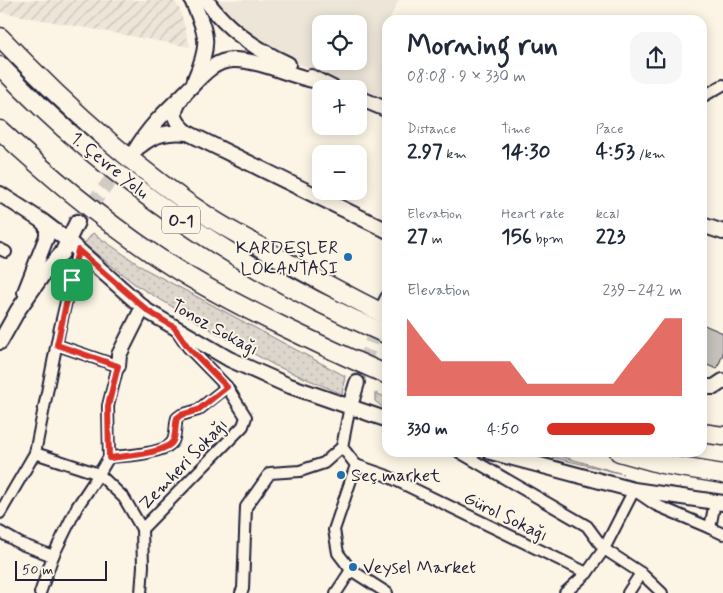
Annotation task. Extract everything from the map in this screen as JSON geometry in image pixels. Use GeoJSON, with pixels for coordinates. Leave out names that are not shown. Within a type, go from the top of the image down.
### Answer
{"type":"FeatureCollection","features":[{"type":"Feature","properties":{"kind":"highway"},"geometry":{"type":"LineString","coordinates":[[0,37],[77,113],[181,198],[213,220],[349,297],[382,307]]}},
{"type":"Feature","properties":{"kind":"highway","name":"1. Çevre Yolu"},"geometry":{"type":"LineString","coordinates":[[0,66],[85,146],[177,217],[276,281],[382,333]]}},
{"type":"Feature","properties":{"kind":"highway","name":"O-1"},"geometry":{"type":"LineString","coordinates":[[0,130],[40,167],[102,217],[180,272],[247,309],[382,373]]}},
{"type":"Feature","properties":{"kind":"highway"},"geometry":{"type":"LineString","coordinates":[[707,434],[723,436]]}},
{"type":"Feature","properties":{"kind":"highway"},"geometry":{"type":"LineString","coordinates":[[637,457],[662,464],[723,474]]}},
{"type":"Feature","properties":{"kind":"main road"},"geometry":{"type":"LineString","coordinates":[[192,0],[201,21],[206,44],[203,61],[189,88],[180,100],[174,116],[176,122],[188,133],[382,229]]}},
{"type":"Feature","properties":{"kind":"main road"},"geometry":{"type":"LineString","coordinates":[[206,0],[230,29],[248,43],[314,80]]}},
{"type":"Feature","properties":{"kind":"main road"},"geometry":{"type":"LineString","coordinates":[[188,133],[174,132],[150,138],[135,151],[150,128],[176,100],[211,68],[233,60],[267,65],[296,77],[312,81]]}},
{"type":"Feature","properties":{"kind":"main road"},"geometry":{"type":"LineString","coordinates":[[367,101],[382,108]]}},
{"type":"Feature","properties":{"kind":"main road","name":"Tonoz Sokağı"},"geometry":{"type":"LineString","coordinates":[[0,194],[42,221],[67,240],[147,310],[174,327],[229,359],[287,385],[382,418]]}},
{"type":"Feature","properties":{"kind":"main road"},"geometry":{"type":"LineString","coordinates":[[18,310],[46,236],[47,227],[42,221]]}},
{"type":"Feature","properties":{"kind":"main road"},"geometry":{"type":"LineString","coordinates":[[0,342],[18,310],[44,273],[62,253],[67,240],[78,222]]}},
{"type":"Feature","properties":{"kind":"main road"},"geometry":{"type":"LineString","coordinates":[[707,226],[723,232]]}},
{"type":"Feature","properties":{"kind":"main road"},"geometry":{"type":"LineString","coordinates":[[118,366],[119,355],[147,310]]}},
{"type":"Feature","properties":{"kind":"main road"},"geometry":{"type":"LineString","coordinates":[[707,387],[714,387],[723,381]]}},
{"type":"Feature","properties":{"kind":"main road"},"geometry":{"type":"LineString","coordinates":[[350,406],[356,383]]}},
{"type":"Feature","properties":{"kind":"main road"},"geometry":{"type":"LineString","coordinates":[[509,457],[634,490],[719,502]]}},
{"type":"Feature","properties":{"kind":"street"},"geometry":{"type":"LineString","coordinates":[[707,94],[723,85]]}},
{"type":"Feature","properties":{"kind":"street"},"geometry":{"type":"LineString","coordinates":[[0,513],[35,453],[78,250]]}},
{"type":"Feature","properties":{"kind":"street","name":"Zemheri Sokağı"},"geometry":{"type":"LineString","coordinates":[[142,529],[245,422],[246,417],[227,387],[188,347],[174,327]]}},
{"type":"Feature","properties":{"kind":"street"},"geometry":{"type":"LineString","coordinates":[[40,593],[53,556],[77,507],[109,458],[108,406],[118,366],[57,345]]}},
{"type":"Feature","properties":{"kind":"street"},"geometry":{"type":"LineString","coordinates":[[109,458],[167,448],[174,439],[177,418],[198,410],[227,387]]}},
{"type":"Feature","properties":{"kind":"street"},"geometry":{"type":"LineString","coordinates":[[240,593],[243,589],[246,507],[250,500],[270,473],[300,471],[324,463],[342,447],[350,406]]}},
{"type":"Feature","properties":{"kind":"street"},"geometry":{"type":"LineString","coordinates":[[342,447],[356,465],[334,530],[338,553],[351,570],[387,593]]}},
{"type":"Feature","properties":{"kind":"street"},"geometry":{"type":"LineString","coordinates":[[35,453],[99,474],[124,498],[142,529],[143,566],[141,593]]}},
{"type":"Feature","properties":{"kind":"street"},"geometry":{"type":"LineString","coordinates":[[468,457],[587,526],[604,550],[641,573],[662,593]]}},
{"type":"Feature","properties":{"kind":"street","name":"Gürol Sokağı"},"geometry":{"type":"LineString","coordinates":[[356,465],[385,475],[587,573]]}},
{"type":"Feature","properties":{"kind":"street"},"geometry":{"type":"LineString","coordinates":[[565,593],[587,573],[604,550],[634,490],[656,505],[723,534]]}},
{"type":"Feature","properties":{"kind":"street"},"geometry":{"type":"LineString","coordinates":[[710,528],[719,502]]}},
{"type":"Feature","properties":{"kind":"street"},"geometry":{"type":"LineString","coordinates":[[0,532],[21,544],[53,556]]}},
{"type":"Feature","properties":{"kind":"street"},"geometry":{"type":"LineString","coordinates":[[336,593],[351,570]]}},
{"type":"Feature","properties":{"kind":"street"},"geometry":{"type":"LineString","coordinates":[[628,593],[641,573]]}},
{"type":"Feature","properties":{"kind":"shaded area"},"geometry":{"type":"Polygon","coordinates":[[[0,0],[174,0],[180,10],[190,47],[0,12],[0,0]]]}},
{"type":"Feature","properties":{"kind":"shaded area"},"geometry":{"type":"Polygon","coordinates":[[[214,0],[399,0],[391,15],[382,15],[382,97],[367,92],[367,80],[335,80],[313,70],[367,70],[367,15],[312,15],[312,69],[273,51],[236,27],[214,0]]]}},
{"type":"Feature","properties":{"kind":"shaded area"},"geometry":{"type":"Polygon","coordinates":[[[93,233],[145,269],[345,376],[342,394],[274,365],[136,285],[84,244],[93,233]]]}},
{"type":"Feature","properties":{"kind":"shaded area"},"geometry":{"type":"Polygon","coordinates":[[[375,393],[382,396],[382,407],[375,401],[375,393]]]}},
{"type":"Feature","properties":{"kind":"shaded area"},"geometry":{"type":"Polygon","coordinates":[[[552,457],[564,457],[623,474],[552,457]]]}},
{"type":"Feature","properties":{"kind":"building"},"geometry":{"type":"Polygon","coordinates":[[[707,326],[723,333],[723,354],[717,369],[707,365],[707,326]]]}},
{"type":"Feature","properties":{"kind":"tunnel"},"geometry":{"type":"LineString","coordinates":[[77,222],[123,165]]}},
{"type":"Feature","properties":{"kind":"tunnel"},"geometry":{"type":"LineString","coordinates":[[357,383],[379,320]]}},
{"type":"Feature","properties":{"kind":"place","name":"KARDEŞLER LOKANTASI"},"geometry":{"type":"Point","coordinates":[348,257]}},
{"type":"Feature","properties":{"kind":"place","name":"Seç market"},"geometry":{"type":"Point","coordinates":[341,475]}},
{"type":"Feature","properties":{"kind":"place","name":"Veysel Market"},"geometry":{"type":"Point","coordinates":[353,567]}},
{"type":"Feature","properties":{"kind":"route"},"geometry":{"type":"LineString","coordinates":[[78,250],[148,311],[174,327],[188,347],[227,387],[195,412],[181,415],[177,418],[174,439],[167,448],[109,458],[108,406],[118,366],[57,345],[72,280],[78,250]]}}]}
